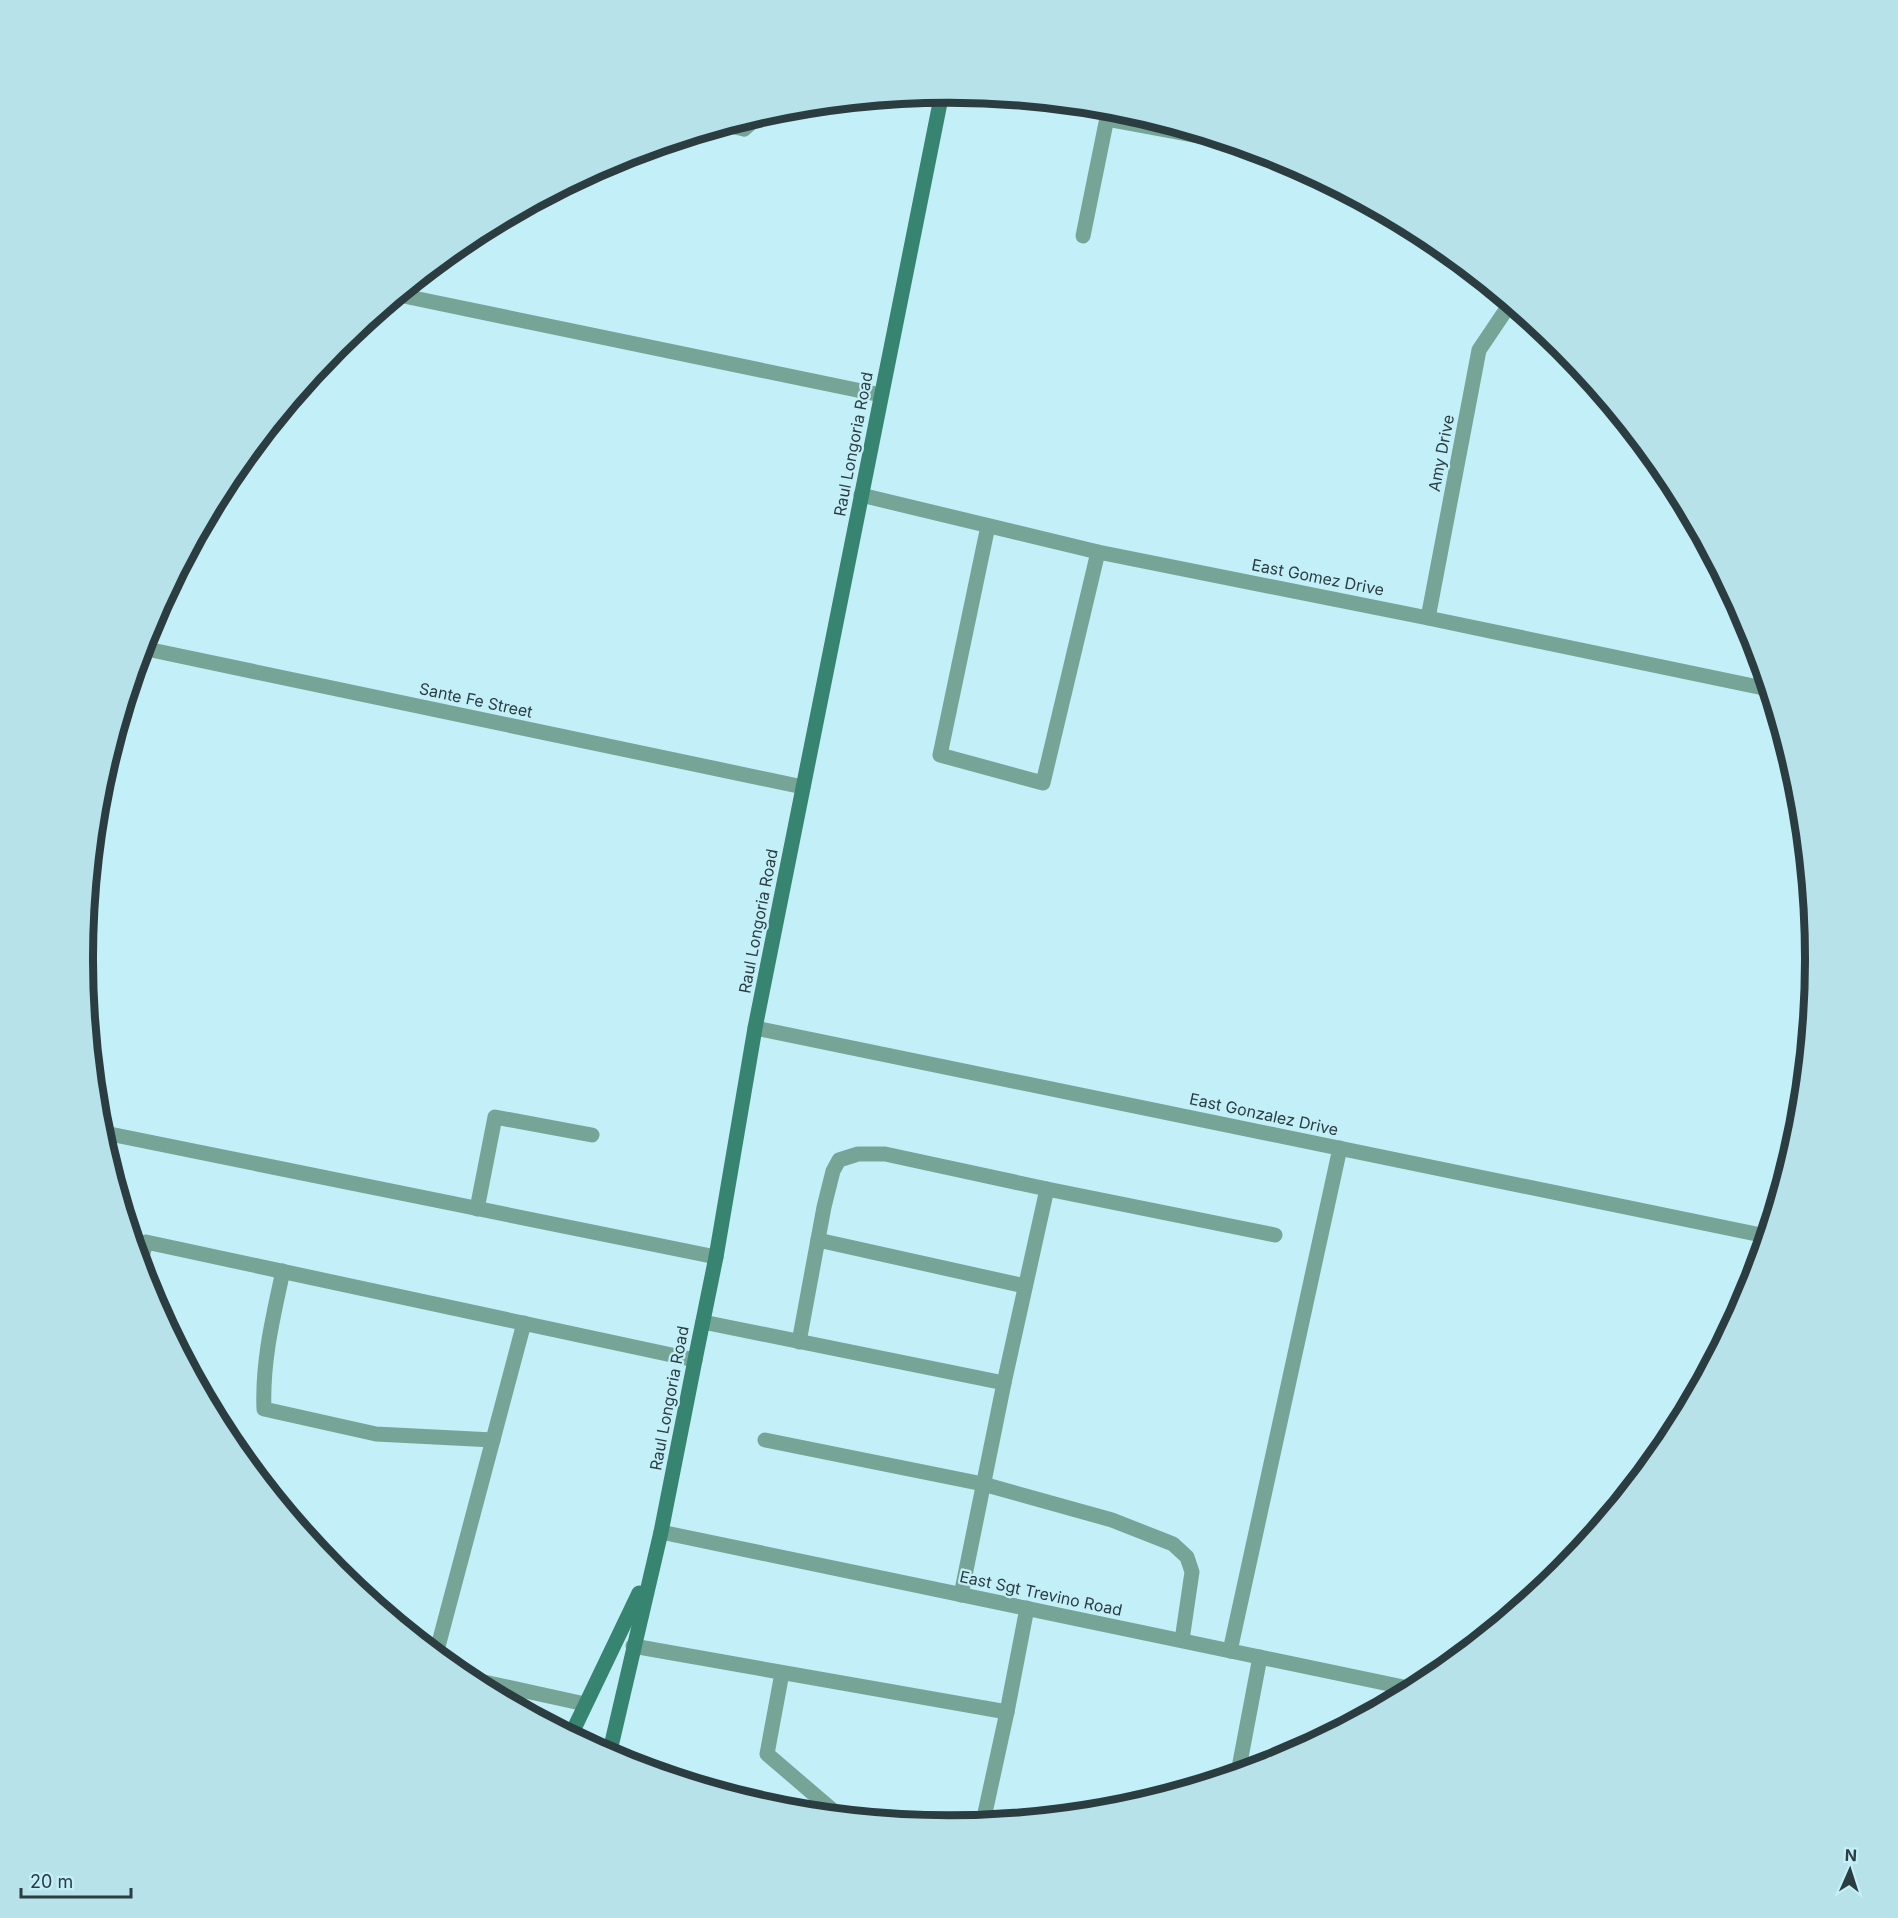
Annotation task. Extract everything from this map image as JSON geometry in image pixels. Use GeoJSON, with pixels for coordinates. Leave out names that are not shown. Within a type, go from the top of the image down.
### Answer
{"type":"FeatureCollection","features":[{"type":"Feature","properties":{"kind":"main road","name":"Raul Longoria Road"},"geometry":{"type":"LineString","coordinates":[[611,1746],[661,1532],[696,1360],[755,1028],[940,103]]}},
{"type":"Feature","properties":{"kind":"main road"},"geometry":{"type":"LineString","coordinates":[[574,1729],[651,1569]]}},
{"type":"Feature","properties":{"kind":"street"},"geometry":{"type":"LineString","coordinates":[[1083,236],[1107,118]]}},
{"type":"Feature","properties":{"kind":"street"},"geometry":{"type":"LineString","coordinates":[[407,297],[881,395]]}},
{"type":"Feature","properties":{"kind":"street","name":"Amy Drive"},"geometry":{"type":"LineString","coordinates":[[1428,618],[1479,350],[1506,310]]}},
{"type":"Feature","properties":{"kind":"street","name":"East Gomez Drive"},"geometry":{"type":"LineString","coordinates":[[861,495],[1098,552],[1761,688]]}},
{"type":"Feature","properties":{"kind":"street"},"geometry":{"type":"LineString","coordinates":[[988,526],[940,755],[1043,783],[1098,552]]}},
{"type":"Feature","properties":{"kind":"street","name":"Sante Fe Street"},"geometry":{"type":"LineString","coordinates":[[151,650],[803,787]]}},
{"type":"Feature","properties":{"kind":"street","name":"East Gonzalez Drive"},"geometry":{"type":"LineString","coordinates":[[755,1028],[1760,1235]]}},
{"type":"Feature","properties":{"kind":"street"},"geometry":{"type":"LineString","coordinates":[[477,1209],[495,1117],[592,1135]]}},
{"type":"Feature","properties":{"kind":"street"},"geometry":{"type":"LineString","coordinates":[[111,1134],[716,1257]]}},
{"type":"Feature","properties":{"kind":"street"},"geometry":{"type":"LineString","coordinates":[[1230,1651],[1340,1148]]}},
{"type":"Feature","properties":{"kind":"street"},"geometry":{"type":"LineString","coordinates":[[799,1342],[833,1171],[839,1160],[858,1154],[885,1154],[1275,1235]]}},
{"type":"Feature","properties":{"kind":"street"},"geometry":{"type":"LineString","coordinates":[[961,1594],[1047,1189]]}},
{"type":"Feature","properties":{"kind":"street"},"geometry":{"type":"LineString","coordinates":[[818,1240],[1025,1286]]}},
{"type":"Feature","properties":{"kind":"street"},"geometry":{"type":"LineString","coordinates":[[144,1250],[146,1242],[696,1360]]}},
{"type":"Feature","properties":{"kind":"street"},"geometry":{"type":"LineString","coordinates":[[283,1271],[262,1380],[264,1409],[376,1434],[494,1440]]}},
{"type":"Feature","properties":{"kind":"street"},"geometry":{"type":"LineString","coordinates":[[703,1322],[1004,1383]]}},
{"type":"Feature","properties":{"kind":"street"},"geometry":{"type":"LineString","coordinates":[[438,1646],[524,1323]]}},
{"type":"Feature","properties":{"kind":"street"},"geometry":{"type":"LineString","coordinates":[[765,1440],[983,1484],[1112,1520],[1173,1544],[1187,1557],[1192,1572],[1182,1640]]}},
{"type":"Feature","properties":{"kind":"street","name":"East Sgt Trevino Road"},"geometry":{"type":"LineString","coordinates":[[661,1532],[1400,1686]]}},
{"type":"Feature","properties":{"kind":"street"},"geometry":{"type":"LineString","coordinates":[[985,1814],[1028,1608]]}},
{"type":"Feature","properties":{"kind":"street"},"geometry":{"type":"LineString","coordinates":[[633,1646],[1007,1712]]}},
{"type":"Feature","properties":{"kind":"street"},"geometry":{"type":"LineString","coordinates":[[1240,1764],[1260,1657]]}},
{"type":"Feature","properties":{"kind":"street"},"geometry":{"type":"LineString","coordinates":[[782,1673],[767,1754],[827,1806]]}},
{"type":"Feature","properties":{"kind":"street"},"geometry":{"type":"LineString","coordinates":[[495,1684],[585,1704]]}}]}
